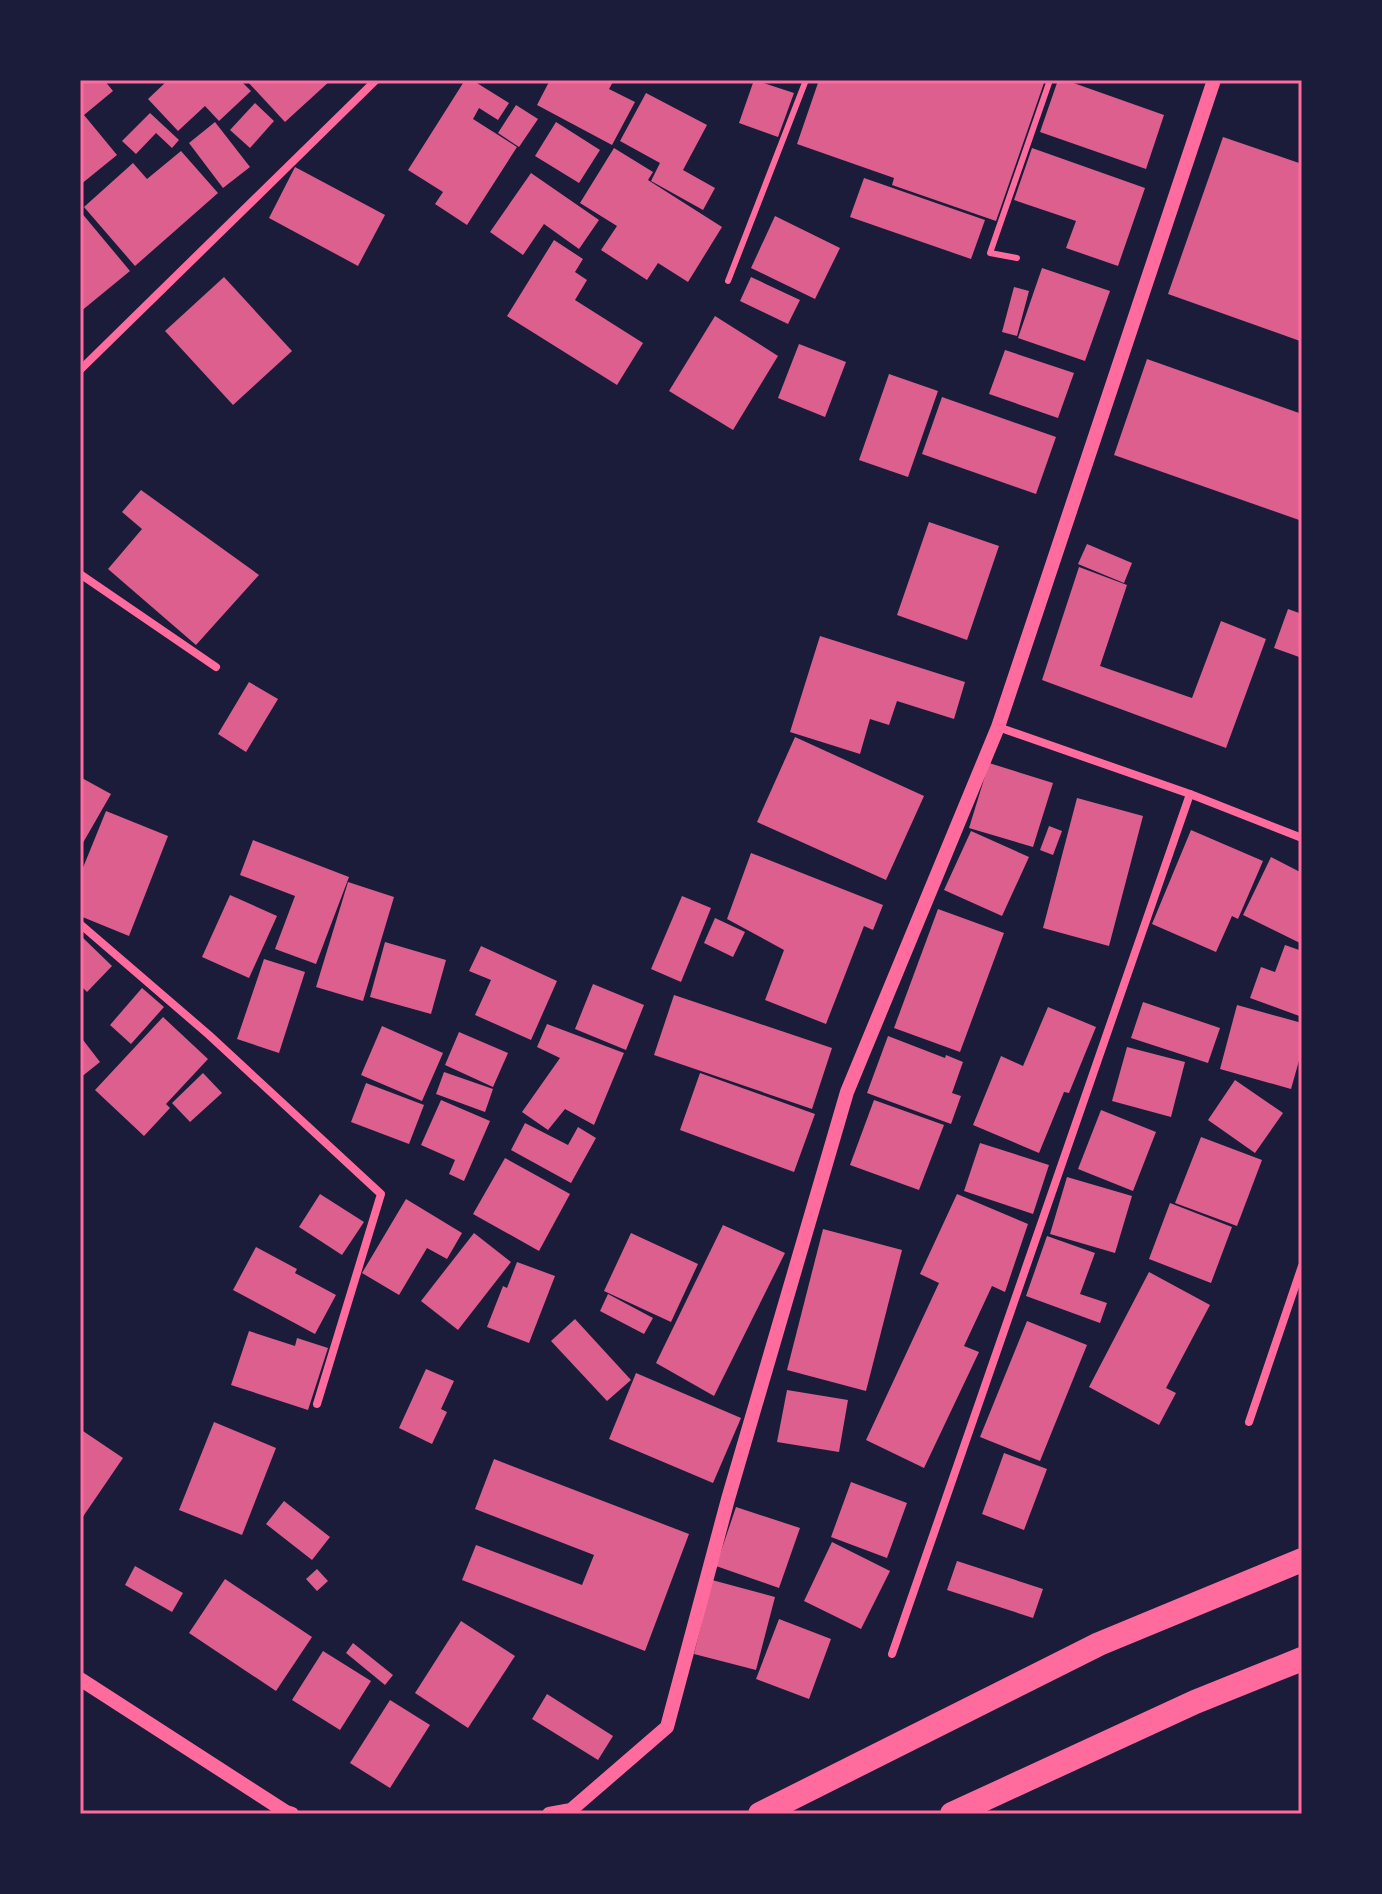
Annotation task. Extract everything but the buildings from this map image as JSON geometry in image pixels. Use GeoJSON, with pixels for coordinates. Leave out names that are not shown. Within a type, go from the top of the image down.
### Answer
{"type":"FeatureCollection","features":[{"type":"Feature","properties":{"kind":"highway"},"geometry":{"type":"LineString","coordinates":[[760,1814],[1099,1644],[1302,1560]]}},
{"type":"Feature","properties":{"kind":"highway"},"geometry":{"type":"LineString","coordinates":[[952,1814],[1195,1702],[1302,1659]]}},
{"type":"Feature","properties":{"kind":"street"},"geometry":{"type":"LineString","coordinates":[[80,370],[376,80]]}},
{"type":"Feature","properties":{"kind":"street"},"geometry":{"type":"LineString","coordinates":[[549,1814],[571,1810],[667,1727],[728,1499],[847,1092],[998,727],[1214,80]]}},
{"type":"Feature","properties":{"kind":"street"},"geometry":{"type":"LineString","coordinates":[[80,574],[216,667]]}},
{"type":"Feature","properties":{"kind":"street"},"geometry":{"type":"LineString","coordinates":[[998,727],[1190,794],[1302,838]]}},
{"type":"Feature","properties":{"kind":"street"},"geometry":{"type":"LineString","coordinates":[[892,1654],[1190,794]]}},
{"type":"Feature","properties":{"kind":"street"},"geometry":{"type":"LineString","coordinates":[[80,924],[209,1035],[381,1194],[317,1404]]}},
{"type":"Feature","properties":{"kind":"street"},"geometry":{"type":"LineString","coordinates":[[1249,1422],[1302,1266]]}},
{"type":"Feature","properties":{"kind":"street"},"geometry":{"type":"LineString","coordinates":[[80,1679],[292,1814]]}},
{"type":"Feature","properties":{"kind":"lane"},"geometry":{"type":"LineString","coordinates":[[728,281],[806,80]]}},
{"type":"Feature","properties":{"kind":"lane"},"geometry":{"type":"LineString","coordinates":[[1017,258],[990,253],[1050,80]]}}]}
